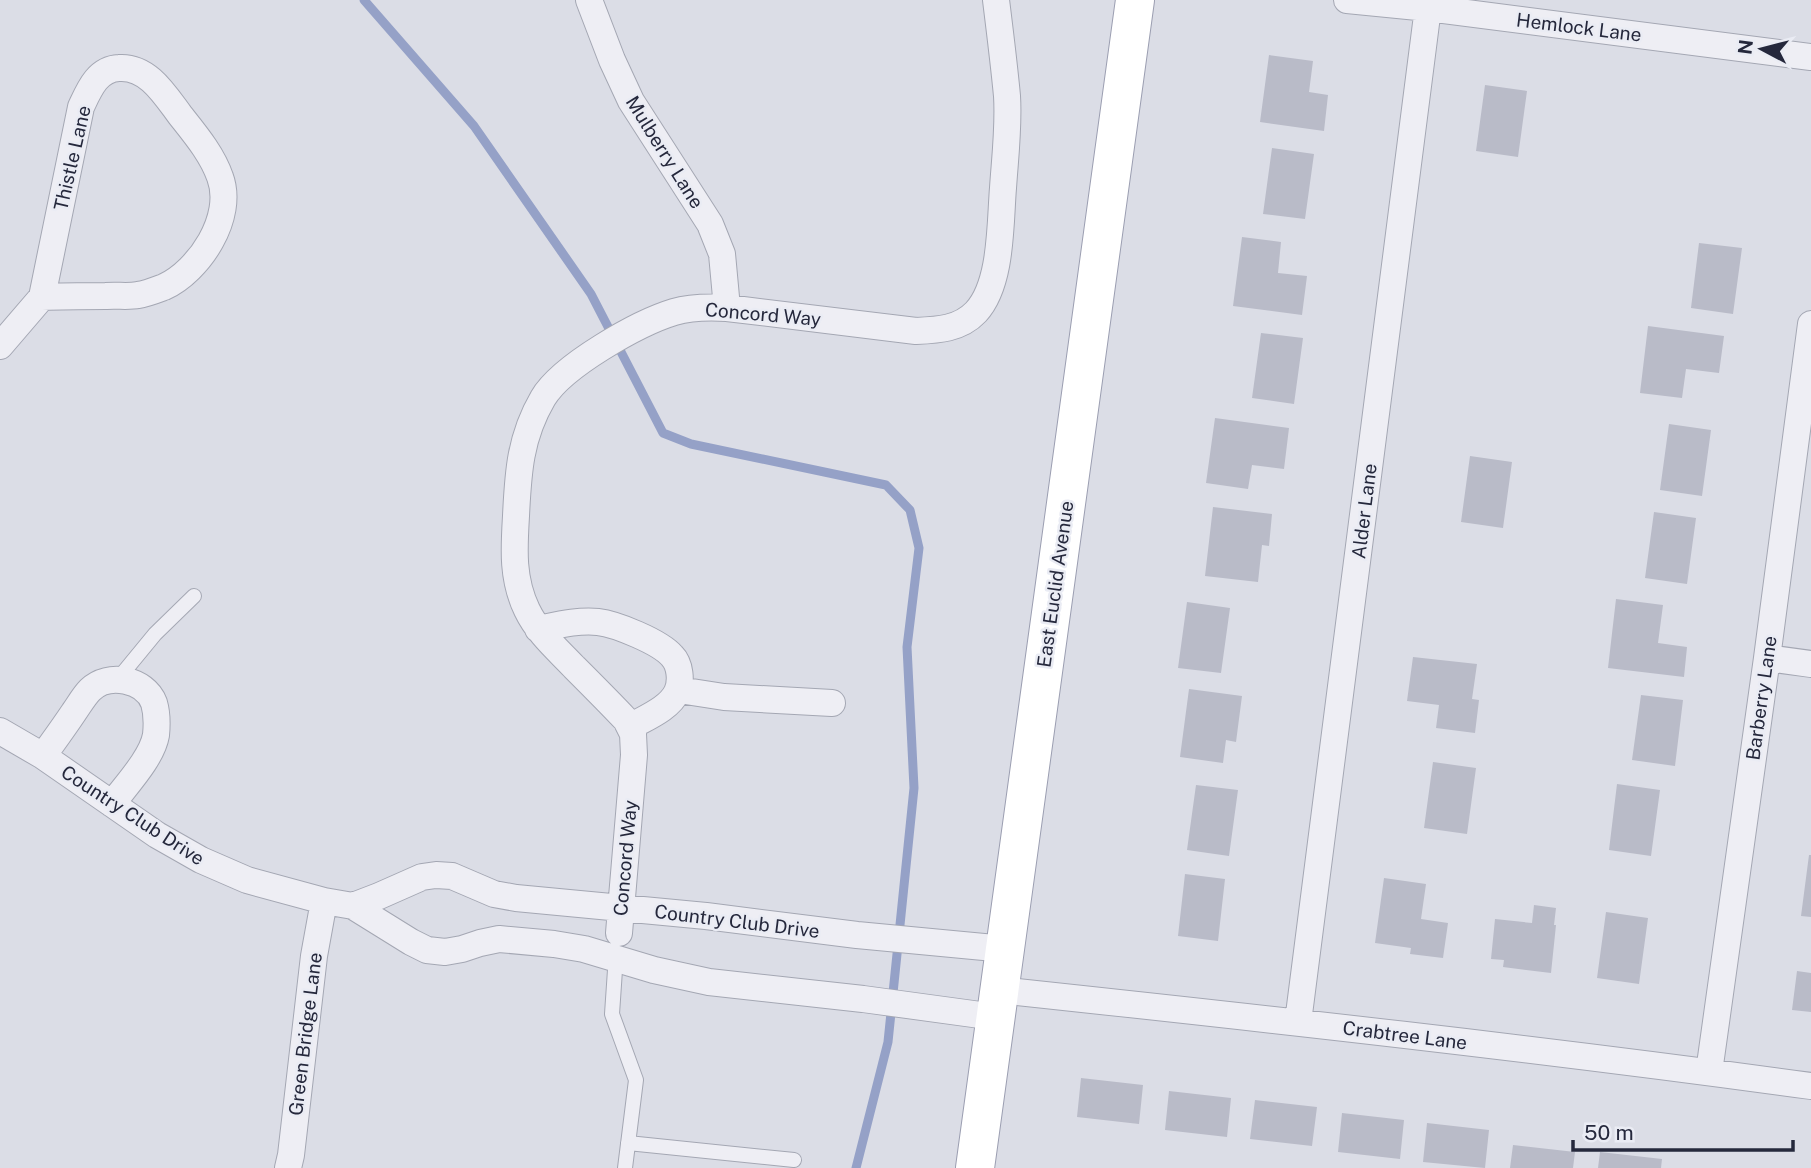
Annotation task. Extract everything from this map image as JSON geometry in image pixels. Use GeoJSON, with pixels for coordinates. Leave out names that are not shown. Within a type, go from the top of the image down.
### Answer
{"type":"FeatureCollection","features":[{"type":"Feature","properties":{"kind":"main road","name":"East Euclid Avenue"},"geometry":{"type":"LineString","coordinates":[[975,1168],[1135,0]]}},
{"type":"Feature","properties":{"kind":"street","name":"Mulberry Lane"},"geometry":{"type":"LineString","coordinates":[[589,0],[631,101],[710,223],[722,254],[727,308]]}},
{"type":"Feature","properties":{"kind":"street","name":"Concord Way"},"geometry":{"type":"LineString","coordinates":[[619,933],[634,755],[633,733],[626,720],[538,629],[527,611],[517,585],[514,552],[518,469],[534,415],[544,396],[562,376],[632,330],[677,311],[705,307],[727,308],[916,331],[941,330],[960,324],[975,313],[991,283],[998,255],[1006,152],[1007,99],[996,0]]}},
{"type":"Feature","properties":{"kind":"street","name":"Hemlock Lane"},"geometry":{"type":"LineString","coordinates":[[1347,0],[1429,4],[1811,57]]}},
{"type":"Feature","properties":{"kind":"street","name":"Alder Lane"},"geometry":{"type":"LineString","coordinates":[[1298,1022],[1429,4]]}},
{"type":"Feature","properties":{"kind":"street","name":"Thistle Lane"},"geometry":{"type":"LineString","coordinates":[[0,346],[42,297],[81,107],[91,85],[104,72],[119,68],[134,69],[147,76],[159,88],[210,155],[222,179],[220,222],[209,244],[191,268],[166,286],[139,295],[42,297]]}},
{"type":"Feature","properties":{"kind":"street","name":"Barberry Lane"},"geometry":{"type":"LineString","coordinates":[[1709,1072],[1811,324]]}},
{"type":"Feature","properties":{"kind":"street"},"geometry":{"type":"LineString","coordinates":[[538,629],[576,622],[601,622],[648,639],[673,656],[680,673],[679,690],[658,711],[630,727]]}},
{"type":"Feature","properties":{"kind":"street"},"geometry":{"type":"LineString","coordinates":[[1767,658],[1811,664]]}},
{"type":"Feature","properties":{"kind":"street"},"geometry":{"type":"LineString","coordinates":[[43,756],[90,689],[104,681],[118,680],[133,682],[144,689],[153,702],[157,721],[155,738],[148,754],[112,804]]}},
{"type":"Feature","properties":{"kind":"street"},"geometry":{"type":"LineString","coordinates":[[679,690],[724,697],[832,703]]}},
{"type":"Feature","properties":{"kind":"street","name":"Country Club Drive"},"geometry":{"type":"LineString","coordinates":[[2,737],[43,756],[157,835],[201,860],[247,880],[353,906],[427,950],[445,952],[499,939],[584,949],[619,933],[706,916],[857,935],[1004,949]]}},
{"type":"Feature","properties":{"kind":"street","name":"Country Club Drive"},"geometry":{"type":"LineString","coordinates":[[353,906],[422,877],[452,876],[494,894],[516,898],[619,933],[654,970],[709,982],[911,1006],[997,1003]]}},
{"type":"Feature","properties":{"kind":"street","name":"Green Bridge Lane"},"geometry":{"type":"LineString","coordinates":[[288,1168],[314,956],[324,901]]}},
{"type":"Feature","properties":{"kind":"street","name":"Crabtree Lane"},"geometry":{"type":"LineString","coordinates":[[997,1003],[1298,1022],[1811,1086]]}},
{"type":"Feature","properties":{"kind":"lane"},"geometry":{"type":"LineString","coordinates":[[118,680],[155,634],[194,596]]}},
{"type":"Feature","properties":{"kind":"lane"},"geometry":{"type":"LineString","coordinates":[[619,933],[612,1014],[636,1080],[625,1168]]}},
{"type":"Feature","properties":{"kind":"lane"},"geometry":{"type":"LineString","coordinates":[[628,1143],[794,1160]]}},
{"type":"Feature","properties":{"kind":"building"},"geometry":{"type":"Polygon","coordinates":[[[1269,55],[1313,61],[1309,92],[1328,95],[1324,131],[1260,122],[1269,55]]]}},
{"type":"Feature","properties":{"kind":"building"},"geometry":{"type":"Polygon","coordinates":[[[1485,85],[1527,91],[1518,157],[1476,151],[1485,85]]]}},
{"type":"Feature","properties":{"kind":"building"},"geometry":{"type":"Polygon","coordinates":[[[1272,148],[1314,154],[1305,219],[1263,214],[1272,148]]]}},
{"type":"Feature","properties":{"kind":"building"},"geometry":{"type":"Polygon","coordinates":[[[1242,237],[1281,242],[1278,273],[1307,276],[1302,315],[1233,306],[1242,237]]]}},
{"type":"Feature","properties":{"kind":"building"},"geometry":{"type":"Polygon","coordinates":[[[1699,243],[1742,248],[1733,314],[1691,308],[1699,243]]]}},
{"type":"Feature","properties":{"kind":"building"},"geometry":{"type":"Polygon","coordinates":[[[1648,326],[1724,336],[1719,373],[1686,369],[1682,398],[1640,393],[1648,326]]]}},
{"type":"Feature","properties":{"kind":"building"},"geometry":{"type":"Polygon","coordinates":[[[1261,333],[1303,338],[1294,404],[1252,398],[1261,333]]]}},
{"type":"Feature","properties":{"kind":"building"},"geometry":{"type":"Polygon","coordinates":[[[1215,418],[1289,428],[1284,469],[1252,465],[1248,489],[1206,483],[1215,418]]]}},
{"type":"Feature","properties":{"kind":"building"},"geometry":{"type":"Polygon","coordinates":[[[1669,424],[1711,430],[1702,496],[1660,490],[1669,424]]]}},
{"type":"Feature","properties":{"kind":"building"},"geometry":{"type":"Polygon","coordinates":[[[1470,456],[1512,462],[1503,528],[1461,522],[1470,456]]]}},
{"type":"Feature","properties":{"kind":"building"},"geometry":{"type":"Polygon","coordinates":[[[1213,507],[1272,514],[1269,546],[1262,545],[1258,582],[1205,576],[1213,507]]]}},
{"type":"Feature","properties":{"kind":"building"},"geometry":{"type":"Polygon","coordinates":[[[1654,512],[1696,518],[1687,584],[1645,578],[1654,512]]]}},
{"type":"Feature","properties":{"kind":"building"},"geometry":{"type":"Polygon","coordinates":[[[1616,599],[1663,605],[1658,643],[1687,647],[1684,677],[1608,668],[1616,599]]]}},
{"type":"Feature","properties":{"kind":"building"},"geometry":{"type":"Polygon","coordinates":[[[1187,602],[1230,608],[1221,673],[1178,668],[1187,602]]]}},
{"type":"Feature","properties":{"kind":"building"},"geometry":{"type":"Polygon","coordinates":[[[1413,657],[1477,664],[1472,699],[1479,700],[1475,733],[1436,728],[1439,705],[1407,701],[1413,657]]]}},
{"type":"Feature","properties":{"kind":"building"},"geometry":{"type":"Polygon","coordinates":[[[1189,689],[1242,696],[1236,742],[1226,740],[1223,763],[1180,757],[1189,689]]]}},
{"type":"Feature","properties":{"kind":"building"},"geometry":{"type":"Polygon","coordinates":[[[1641,695],[1683,700],[1675,766],[1632,760],[1641,695]]]}},
{"type":"Feature","properties":{"kind":"building"},"geometry":{"type":"Polygon","coordinates":[[[1433,762],[1476,768],[1467,834],[1424,828],[1433,762]]]}},
{"type":"Feature","properties":{"kind":"building"},"geometry":{"type":"Polygon","coordinates":[[[1617,784],[1660,790],[1651,856],[1609,850],[1617,784]]]}},
{"type":"Feature","properties":{"kind":"building"},"geometry":{"type":"Polygon","coordinates":[[[1196,785],[1238,790],[1229,856],[1187,850],[1196,785]]]}},
{"type":"Feature","properties":{"kind":"building"},"geometry":{"type":"Polygon","coordinates":[[[1811,855],[1811,917],[1801,916],[1811,855]]]}},
{"type":"Feature","properties":{"kind":"building"},"geometry":{"type":"Polygon","coordinates":[[[1185,874],[1225,879],[1218,941],[1178,936],[1185,874]]]}},
{"type":"Feature","properties":{"kind":"building"},"geometry":{"type":"Polygon","coordinates":[[[1384,878],[1426,884],[1421,919],[1448,923],[1443,958],[1410,954],[1411,948],[1375,943],[1384,878]]]}},
{"type":"Feature","properties":{"kind":"building"},"geometry":{"type":"Polygon","coordinates":[[[1534,905],[1556,908],[1551,973],[1503,967],[1504,960],[1491,959],[1495,919],[1532,923],[1534,905]]]}},
{"type":"Feature","properties":{"kind":"building"},"geometry":{"type":"Polygon","coordinates":[[[1606,912],[1648,918],[1639,984],[1597,978],[1606,912]]]}},
{"type":"Feature","properties":{"kind":"building"},"geometry":{"type":"Polygon","coordinates":[[[1797,971],[1811,973],[1811,1012],[1792,1010],[1797,971]]]}},
{"type":"Feature","properties":{"kind":"building"},"geometry":{"type":"Polygon","coordinates":[[[1081,1078],[1143,1085],[1139,1124],[1077,1117],[1081,1078]]]}},
{"type":"Feature","properties":{"kind":"building"},"geometry":{"type":"Polygon","coordinates":[[[1169,1091],[1231,1098],[1227,1137],[1165,1130],[1169,1091]]]}},
{"type":"Feature","properties":{"kind":"building"},"geometry":{"type":"Polygon","coordinates":[[[1255,1100],[1317,1107],[1312,1146],[1250,1139],[1255,1100]]]}},
{"type":"Feature","properties":{"kind":"building"},"geometry":{"type":"Polygon","coordinates":[[[1342,1113],[1404,1120],[1400,1159],[1338,1152],[1342,1113]]]}},
{"type":"Feature","properties":{"kind":"building"},"geometry":{"type":"Polygon","coordinates":[[[1427,1123],[1489,1130],[1485,1168],[1423,1162],[1427,1123]]]}},
{"type":"Feature","properties":{"kind":"building"},"geometry":{"type":"Polygon","coordinates":[[[1513,1145],[1575,1152],[1573,1168],[1510,1168],[1513,1145]]]}},
{"type":"Feature","properties":{"kind":"building"},"geometry":{"type":"Polygon","coordinates":[[[1600,1152],[1662,1159],[1661,1168],[1598,1168],[1600,1152]]]}},
{"type":"Feature","properties":{"kind":"waterway"},"geometry":{"type":"LineString","coordinates":[[364,0],[474,126],[591,294],[663,433],[691,444],[886,485],[910,510],[919,548],[907,647],[914,788],[888,1042],[856,1168]]}}]}
